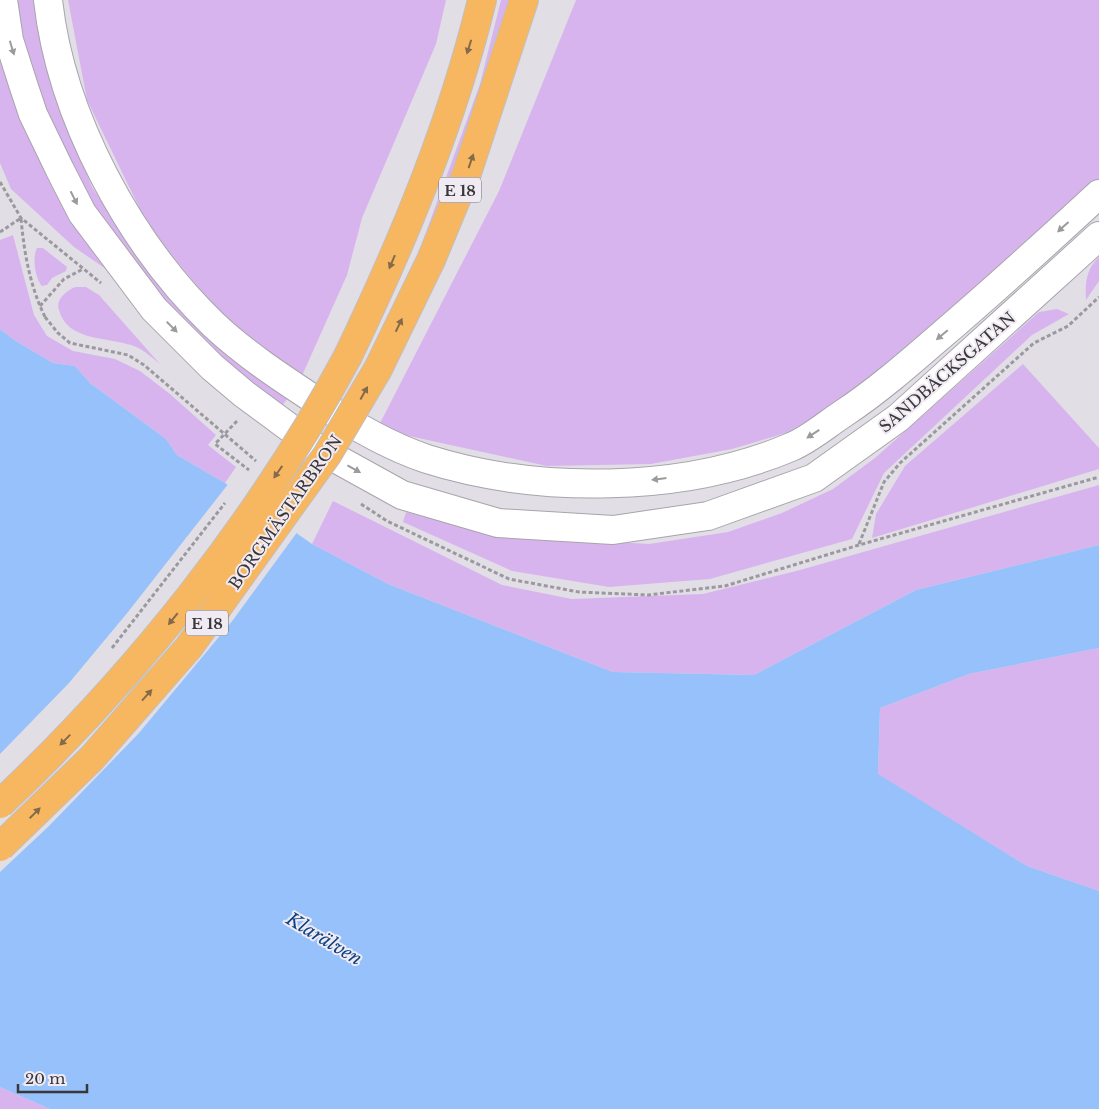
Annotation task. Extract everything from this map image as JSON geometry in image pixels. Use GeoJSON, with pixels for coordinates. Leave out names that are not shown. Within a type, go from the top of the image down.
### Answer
{"type":"FeatureCollection","features":[{"type":"Feature","properties":{"kind":"highway","name":"BORGMÄSTARBRON"},"geometry":{"type":"LineString","coordinates":[[0,804],[67,738],[182,608],[290,455],[348,356],[411,218],[446,123],[482,0]]}},
{"type":"Feature","properties":{"kind":"highway","name":"BORGMÄSTARBRON"},"geometry":{"type":"LineString","coordinates":[[0,846],[92,758],[189,647],[327,455],[378,369],[431,260],[467,173],[524,1]]}},
{"type":"Feature","properties":{"kind":"street","name":"SANDBÄCKSGATAN"},"geometry":{"type":"LineString","coordinates":[[3,0],[9,40],[33,114],[60,170],[82,212],[154,309],[219,373],[317,448],[402,495],[498,523],[613,530],[708,516],[814,478],[898,418],[1099,236]]}},
{"type":"Feature","properties":{"kind":"street","name":"SANDBÄCKSGATAN"},"geometry":{"type":"LineString","coordinates":[[48,0],[51,26],[72,102],[106,178],[146,244],[214,324],[280,377],[338,415],[379,438],[426,458],[514,479],[615,485],[710,473],[794,446],[874,393],[984,300],[1099,194]]}},
{"type":"Feature","properties":{"kind":"path"},"geometry":{"type":"LineString","coordinates":[[0,232],[22,218],[24,251],[35,296],[45,317],[70,343],[128,355],[144,365],[256,462]]}},
{"type":"Feature","properties":{"kind":"path"},"geometry":{"type":"LineString","coordinates":[[40,306],[64,279],[83,269]]}},
{"type":"Feature","properties":{"kind":"path"},"geometry":{"type":"LineString","coordinates":[[859,545],[884,482],[900,464],[1034,343],[1068,326],[1099,297]]}},
{"type":"Feature","properties":{"kind":"path"},"geometry":{"type":"LineString","coordinates":[[237,421],[215,444],[249,470]]}},
{"type":"Feature","properties":{"kind":"path"},"geometry":{"type":"LineString","coordinates":[[244,478],[260,456]]}},
{"type":"Feature","properties":{"kind":"path"},"geometry":{"type":"LineString","coordinates":[[108,652],[228,499]]}},
{"type":"Feature","properties":{"kind":"shaded area"},"geometry":{"type":"Polygon","coordinates":[[[14,0],[33,0],[40,39],[59,108],[92,187],[129,244],[288,398],[278,411],[227,371],[116,247],[45,114],[20,42],[14,0]]]}},
{"type":"Feature","properties":{"kind":"shaded area"},"geometry":{"type":"Polygon","coordinates":[[[68,0],[446,0],[436,44],[362,218],[347,275],[301,378],[228,323],[149,228],[87,100],[68,0]]]}},
{"type":"Feature","properties":{"kind":"shaded area"},"geometry":{"type":"Polygon","coordinates":[[[501,0],[511,0],[480,105],[421,246],[480,84],[501,0]]]}},
{"type":"Feature","properties":{"kind":"shaded area"},"geometry":{"type":"Polygon","coordinates":[[[576,0],[1099,0],[1099,182],[868,385],[786,433],[732,449],[651,464],[547,466],[377,429],[499,191],[576,0]]]}},
{"type":"Feature","properties":{"kind":"shaded area"},"geometry":{"type":"Polygon","coordinates":[[[0,53],[113,274],[74,247],[11,189],[0,163],[0,53]]]}},
{"type":"Feature","properties":{"kind":"shaded area"},"geometry":{"type":"Polygon","coordinates":[[[13,235],[34,315],[47,336],[73,351],[115,359],[140,371],[170,394],[216,435],[208,445],[236,467],[225,483],[177,455],[166,439],[90,383],[75,366],[53,363],[14,340],[0,329],[0,240],[13,235]]]}},
{"type":"Feature","properties":{"kind":"shaded area"},"geometry":{"type":"Polygon","coordinates":[[[37,248],[43,248],[67,267],[66,271],[52,278],[47,285],[42,286],[35,268],[35,252],[37,248]]]}},
{"type":"Feature","properties":{"kind":"shaded area"},"geometry":{"type":"Polygon","coordinates":[[[1099,257],[1099,281],[1086,300],[1087,277],[1091,266],[1099,257]]]}},
{"type":"Feature","properties":{"kind":"shaded area"},"geometry":{"type":"Polygon","coordinates":[[[75,287],[86,287],[99,295],[160,364],[135,346],[89,336],[79,333],[70,327],[63,320],[58,306],[60,299],[65,293],[75,287]]]}},
{"type":"Feature","properties":{"kind":"shaded area"},"geometry":{"type":"Polygon","coordinates":[[[1057,309],[1069,314],[1032,335],[884,473],[852,539],[710,579],[609,587],[512,571],[403,522],[406,512],[485,533],[649,544],[728,532],[782,513],[833,489],[875,458],[1039,312],[1057,309]]]}},
{"type":"Feature","properties":{"kind":"shaded area"},"geometry":{"type":"Polygon","coordinates":[[[1023,364],[1099,448],[1099,469],[872,538],[876,514],[905,466],[1023,364]]]}},
{"type":"Feature","properties":{"kind":"shaded area"},"geometry":{"type":"Polygon","coordinates":[[[1099,485],[1099,545],[916,590],[754,675],[613,672],[388,584],[312,544],[333,501],[502,585],[572,599],[703,594],[800,570],[1099,485]]]}},
{"type":"Feature","properties":{"kind":"shaded area"},"geometry":{"type":"Polygon","coordinates":[[[1099,648],[1099,891],[1027,866],[878,775],[880,708],[969,674],[1099,648]]]}},
{"type":"Feature","properties":{"kind":"shaded area"},"geometry":{"type":"Polygon","coordinates":[[[0,1087],[50,1109],[0,1109],[0,1087]]]}},
{"type":"Feature","properties":{"kind":"water","name":"Klarälven"},"geometry":{"type":"Polygon","coordinates":[[[0,329],[14,340],[53,363],[75,366],[90,383],[166,439],[177,455],[225,483],[312,544],[388,584],[613,672],[754,675],[916,590],[1099,545],[1099,648],[969,674],[880,708],[878,774],[1027,866],[1099,891],[1099,1109],[50,1109],[0,1087],[0,329]]]}},
{"type":"Feature","properties":{"kind":"pier"},"geometry":{"type":"Polygon","coordinates":[[[229,483],[298,531],[233,620],[139,733],[49,826],[0,872],[0,754],[69,683],[128,612],[229,483]]]}}]}
